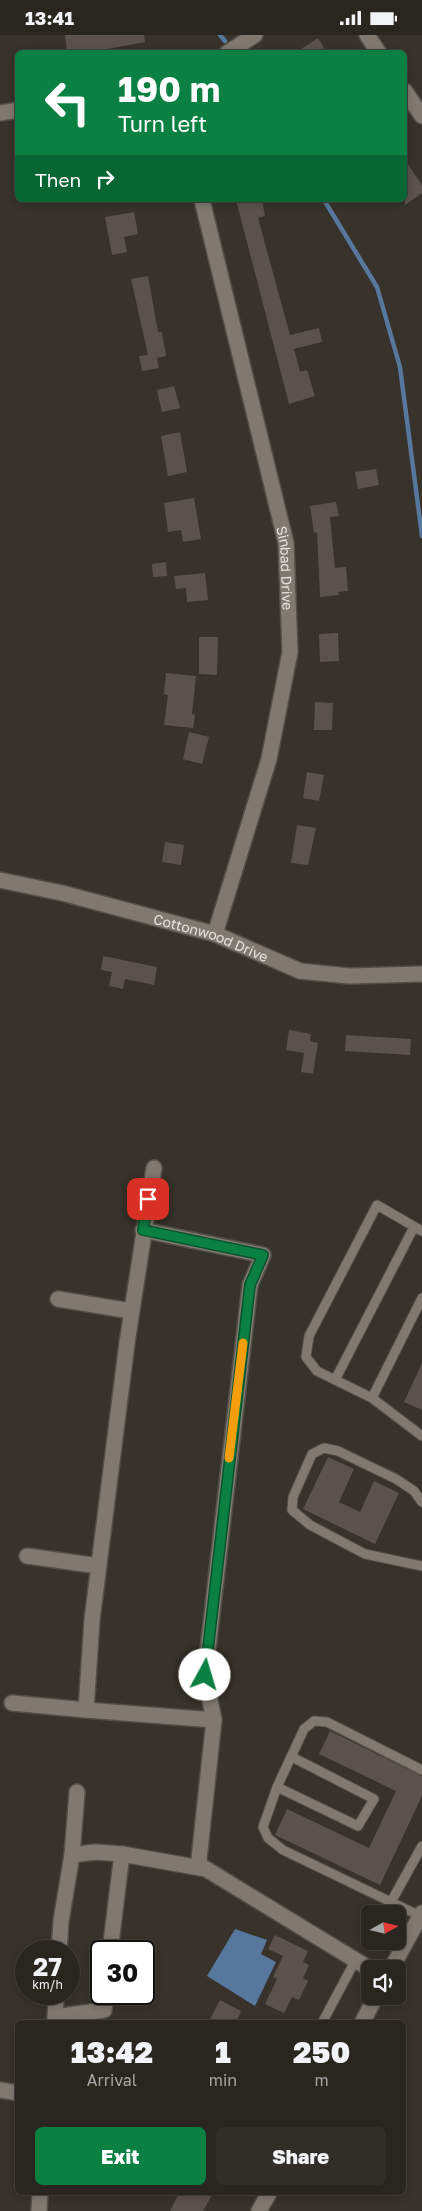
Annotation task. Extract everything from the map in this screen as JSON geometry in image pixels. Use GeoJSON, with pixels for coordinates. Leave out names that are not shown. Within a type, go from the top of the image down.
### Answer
{"type":"FeatureCollection","features":[{"type":"Feature","properties":{"kind":"street"},"geometry":{"type":"LineString","coordinates":[[231,50],[256,35]]}},
{"type":"Feature","properties":{"kind":"street"},"geometry":{"type":"LineString","coordinates":[[367,35],[377,50]]}},
{"type":"Feature","properties":{"kind":"street"},"geometry":{"type":"LineString","coordinates":[[407,94],[422,117]]}},
{"type":"Feature","properties":{"kind":"street"},"geometry":{"type":"LineString","coordinates":[[0,113],[15,110]]}},
{"type":"Feature","properties":{"kind":"street","name":"Sinbad Drive"},"geometry":{"type":"LineString","coordinates":[[202,202],[286,543],[290,652],[269,759],[215,934]]}},
{"type":"Feature","properties":{"kind":"street","name":"Cottonwood Drive"},"geometry":{"type":"LineString","coordinates":[[0,880],[62,893],[215,934],[300,971],[349,976],[422,974]]}},
{"type":"Feature","properties":{"kind":"street"},"geometry":{"type":"LineString","coordinates":[[86,1711],[92,1620],[131,1311],[154,1168]]}},
{"type":"Feature","properties":{"kind":"street"},"geometry":{"type":"LineString","coordinates":[[143,1230],[263,1255],[250,1285],[206,1665],[205,1675],[214,1720],[199,1859],[200,1868]]}},
{"type":"Feature","properties":{"kind":"street"},"geometry":{"type":"LineString","coordinates":[[58,1299],[131,1311]]}},
{"type":"Feature","properties":{"kind":"street"},"geometry":{"type":"LineString","coordinates":[[27,1555],[99,1566]]}},
{"type":"Feature","properties":{"kind":"street"},"geometry":{"type":"LineString","coordinates":[[12,1703],[86,1711],[214,1720]]}},
{"type":"Feature","properties":{"kind":"street"},"geometry":{"type":"LineString","coordinates":[[60,1940],[72,1855],[77,1792]]}},
{"type":"Feature","properties":{"kind":"street"},"geometry":{"type":"LineString","coordinates":[[72,1855],[95,1852],[122,1854],[206,1869],[361,1964]]}},
{"type":"Feature","properties":{"kind":"street"},"geometry":{"type":"LineString","coordinates":[[111,1940],[122,1854]]}},
{"type":"Feature","properties":{"kind":"street"},"geometry":{"type":"LineString","coordinates":[[396,1960],[421,1915]]}},
{"type":"Feature","properties":{"kind":"street"},"geometry":{"type":"LineString","coordinates":[[56,2005],[55,2020],[104,2010],[105,2005]]}},
{"type":"Feature","properties":{"kind":"street"},"geometry":{"type":"LineString","coordinates":[[364,2020],[371,2005]]}},
{"type":"Feature","properties":{"kind":"street"},"geometry":{"type":"LineString","coordinates":[[0,2090],[15,2092]]}},
{"type":"Feature","properties":{"kind":"street"},"geometry":{"type":"LineString","coordinates":[[39,2211],[40,2195]]}},
{"type":"Feature","properties":{"kind":"street"},"geometry":{"type":"LineString","coordinates":[[259,2211],[268,2195]]}},
{"type":"Feature","properties":{"kind":"lane"},"geometry":{"type":"LineString","coordinates":[[336,1380],[418,1229],[376,1205],[309,1336],[306,1357],[317,1371],[372,1398],[422,1436]]}},
{"type":"Feature","properties":{"kind":"lane"},"geometry":{"type":"LineString","coordinates":[[372,1398],[422,1298]]}},
{"type":"Feature","properties":{"kind":"lane"},"geometry":{"type":"LineString","coordinates":[[422,1502],[414,1491],[396,1479],[338,1451],[324,1448],[312,1454],[293,1497],[292,1510],[310,1525],[365,1554],[422,1566]]}},
{"type":"Feature","properties":{"kind":"lane"},"geometry":{"type":"LineString","coordinates":[[421,1915],[284,1850],[268,1838],[263,1827],[277,1787],[304,1729],[314,1721],[328,1721],[422,1770]]}},
{"type":"Feature","properties":{"kind":"lane"},"geometry":{"type":"LineString","coordinates":[[277,1787],[358,1826],[374,1799],[292,1757]]}},
{"type":"Feature","properties":{"kind":"lane"},"geometry":{"type":"LineString","coordinates":[[391,1902],[422,1846]]}},
{"type":"Feature","properties":{"kind":"lane"},"geometry":{"type":"LineString","coordinates":[[324,2020],[355,1961]]}},
{"type":"Feature","properties":{"kind":"water"},"geometry":{"type":"Polygon","coordinates":[[[235,1929],[267,1940],[261,1954],[276,1962],[255,2006],[207,1976],[235,1929]]]}},
{"type":"Feature","properties":{"kind":"building"},"geometry":{"type":"Polygon","coordinates":[[[65,35],[144,35],[145,42],[102,50],[67,50],[65,35]]]}},
{"type":"Feature","properties":{"kind":"building"},"geometry":{"type":"Polygon","coordinates":[[[318,38],[325,50],[300,50],[318,38]]]}},
{"type":"Feature","properties":{"kind":"building"},"geometry":{"type":"Polygon","coordinates":[[[407,163],[422,185],[422,193],[405,205],[405,202],[407,202],[407,163]]]}},
{"type":"Feature","properties":{"kind":"building"},"geometry":{"type":"Polygon","coordinates":[[[237,202],[262,202],[265,216],[258,218],[290,335],[319,328],[322,342],[294,349],[300,372],[307,370],[315,396],[289,404],[237,202]]]}},
{"type":"Feature","properties":{"kind":"building"},"geometry":{"type":"Polygon","coordinates":[[[134,212],[138,234],[124,237],[127,252],[112,255],[105,217],[134,212]]]}},
{"type":"Feature","properties":{"kind":"building"},"geometry":{"type":"Polygon","coordinates":[[[148,276],[158,332],[162,332],[166,356],[157,358],[159,368],[142,371],[139,356],[148,355],[131,279],[148,276]]]}},
{"type":"Feature","properties":{"kind":"building"},"geometry":{"type":"Polygon","coordinates":[[[174,386],[180,408],[162,412],[157,390],[174,386]]]}},
{"type":"Feature","properties":{"kind":"building"},"geometry":{"type":"Polygon","coordinates":[[[180,432],[187,472],[168,476],[161,436],[180,432]]]}},
{"type":"Feature","properties":{"kind":"building"},"geometry":{"type":"Polygon","coordinates":[[[376,469],[379,485],[358,489],[355,472],[376,469]]]}},
{"type":"Feature","properties":{"kind":"building"},"geometry":{"type":"Polygon","coordinates":[[[194,498],[201,539],[183,542],[181,530],[168,532],[164,503],[194,498]]]}},
{"type":"Feature","properties":{"kind":"building"},"geometry":{"type":"Polygon","coordinates":[[[336,502],[339,516],[330,517],[335,568],[346,567],[348,591],[338,592],[339,595],[320,597],[317,532],[314,533],[310,506],[336,502]]]}},
{"type":"Feature","properties":{"kind":"building"},"geometry":{"type":"Polygon","coordinates":[[[166,562],[167,576],[153,577],[152,564],[166,562]]]}},
{"type":"Feature","properties":{"kind":"building"},"geometry":{"type":"Polygon","coordinates":[[[205,573],[208,600],[187,602],[186,588],[176,589],[174,576],[205,573]]]}},
{"type":"Feature","properties":{"kind":"building"},"geometry":{"type":"Polygon","coordinates":[[[338,633],[339,661],[320,662],[319,634],[338,633]]]}},
{"type":"Feature","properties":{"kind":"building"},"geometry":{"type":"Polygon","coordinates":[[[199,637],[218,637],[217,675],[199,674],[199,637]]]}},
{"type":"Feature","properties":{"kind":"building"},"geometry":{"type":"Polygon","coordinates":[[[166,673],[196,676],[192,714],[195,715],[193,728],[164,725],[168,695],[164,694],[166,673]]]}},
{"type":"Feature","properties":{"kind":"building"},"geometry":{"type":"Polygon","coordinates":[[[315,702],[333,703],[332,730],[314,730],[315,702]]]}},
{"type":"Feature","properties":{"kind":"building"},"geometry":{"type":"Polygon","coordinates":[[[189,732],[209,737],[202,764],[183,759],[189,732]]]}},
{"type":"Feature","properties":{"kind":"building"},"geometry":{"type":"Polygon","coordinates":[[[307,772],[324,775],[319,801],[303,798],[307,772]]]}},
{"type":"Feature","properties":{"kind":"building"},"geometry":{"type":"Polygon","coordinates":[[[297,825],[316,828],[308,865],[291,863],[297,825]]]}},
{"type":"Feature","properties":{"kind":"building"},"geometry":{"type":"Polygon","coordinates":[[[165,842],[184,845],[181,865],[162,862],[165,842]]]}},
{"type":"Feature","properties":{"kind":"building"},"geometry":{"type":"Polygon","coordinates":[[[103,956],[157,967],[154,985],[125,979],[123,989],[109,986],[112,972],[101,970],[103,956]]]}},
{"type":"Feature","properties":{"kind":"building"},"geometry":{"type":"Polygon","coordinates":[[[289,1030],[311,1034],[310,1041],[318,1043],[313,1074],[301,1072],[304,1053],[286,1050],[289,1030]]]}},
{"type":"Feature","properties":{"kind":"building"},"geometry":{"type":"Polygon","coordinates":[[[346,1035],[411,1039],[410,1055],[345,1051],[346,1035]]]}},
{"type":"Feature","properties":{"kind":"building"},"geometry":{"type":"Polygon","coordinates":[[[422,1363],[422,1410],[404,1402],[422,1363]]]}},
{"type":"Feature","properties":{"kind":"building"},"geometry":{"type":"Polygon","coordinates":[[[328,1457],[354,1469],[339,1502],[360,1512],[374,1481],[399,1493],[375,1544],[303,1509],[328,1457]]]}},
{"type":"Feature","properties":{"kind":"building"},"geometry":{"type":"Polygon","coordinates":[[[330,1731],[422,1776],[422,1796],[380,1885],[275,1835],[287,1809],[369,1848],[396,1791],[319,1754],[330,1731]]]}},
{"type":"Feature","properties":{"kind":"building"},"geometry":{"type":"Polygon","coordinates":[[[275,1935],[308,1951],[303,1962],[309,1965],[303,1978],[308,1981],[299,2000],[292,1997],[284,2013],[265,2004],[277,1979],[273,1977],[283,1956],[268,1949],[275,1935]]]}},
{"type":"Feature","properties":{"kind":"building"},"geometry":{"type":"Polygon","coordinates":[[[220,2000],[241,2011],[237,2020],[210,2020],[220,2000]]]}},
{"type":"Feature","properties":{"kind":"building"},"geometry":{"type":"Polygon","coordinates":[[[178,2195],[212,2195],[203,2211],[170,2211],[178,2195]]]}},
{"type":"Feature","properties":{"kind":"waterway"},"geometry":{"type":"LineString","coordinates":[[220,35],[225,41]]}},
{"type":"Feature","properties":{"kind":"waterway"},"geometry":{"type":"LineString","coordinates":[[325,202],[377,287],[400,367],[422,536]]}},
{"type":"Feature","properties":{"kind":"slow traffic"},"geometry":{"type":"LineString","coordinates":[[229,1458],[243,1343]]}},
{"type":"Feature","properties":{"kind":"route"},"geometry":{"type":"LineString","coordinates":[[148,1199],[143,1230],[171,1238],[263,1255],[250,1285],[205,1675]]}}]}
